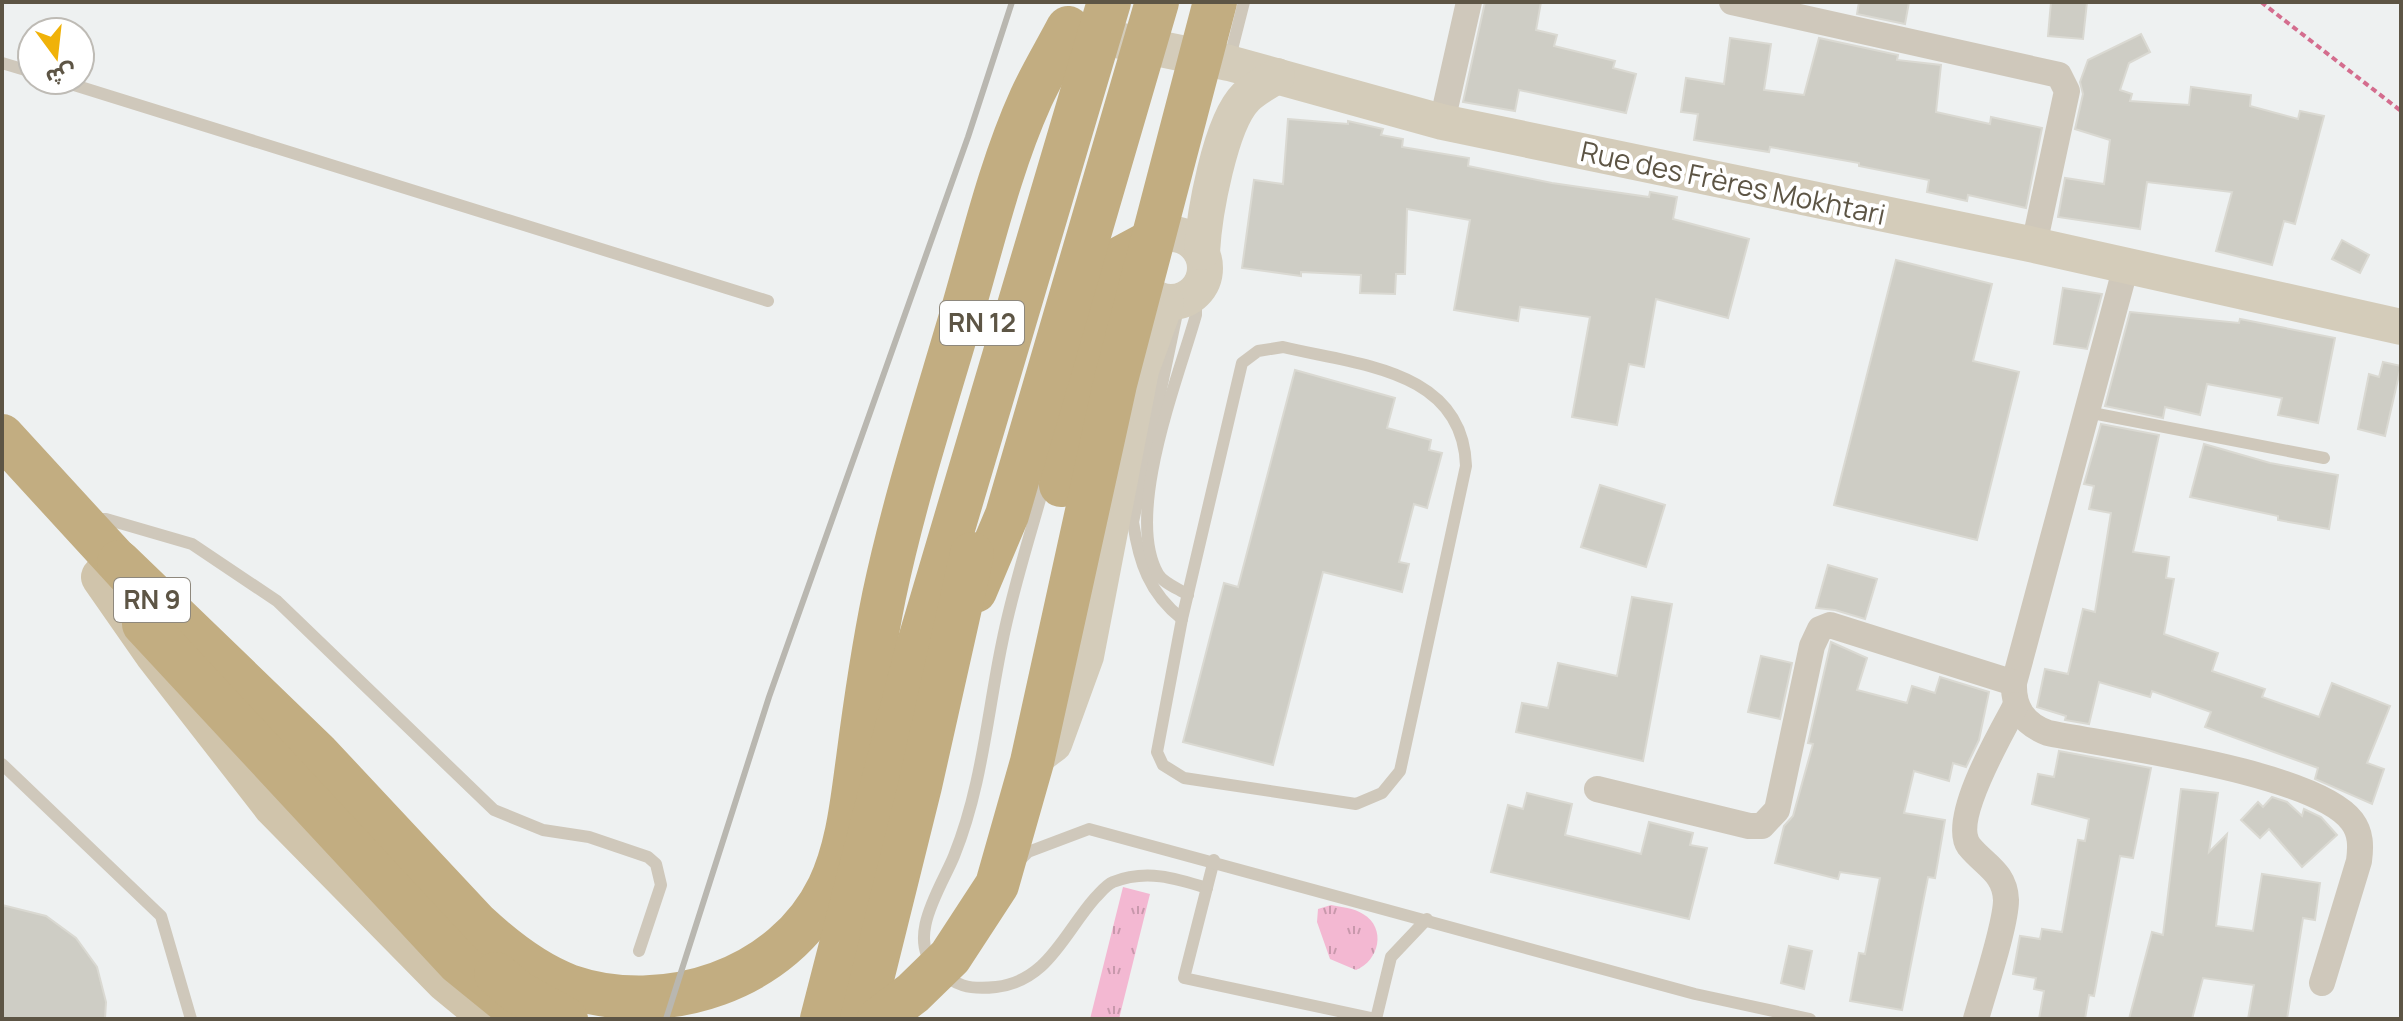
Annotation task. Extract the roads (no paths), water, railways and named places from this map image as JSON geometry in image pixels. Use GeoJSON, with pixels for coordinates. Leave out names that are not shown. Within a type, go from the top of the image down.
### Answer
{"type":"FeatureCollection","features":[{"type":"Feature","properties":{"kind":"highway","name":"RN 12"},"geometry":{"type":"LineString","coordinates":[[822,1019],[936,644],[1109,2]]}},
{"type":"Feature","properties":{"kind":"highway","name":"RN 12"},"geometry":{"type":"LineString","coordinates":[[968,518],[1126,2]]}},
{"type":"Feature","properties":{"kind":"highway","name":"RN 12"},"geometry":{"type":"LineString","coordinates":[[936,644],[1007,515],[1157,2]]}},
{"type":"Feature","properties":{"kind":"highway"},"geometry":{"type":"LineString","coordinates":[[879,1019],[913,993],[950,957],[983,893],[1032,762],[1115,384],[1215,2]]}},
{"type":"Feature","properties":{"kind":"highway","name":"RN 12"},"geometry":{"type":"LineString","coordinates":[[862,1019],[936,644],[934,486],[1072,15]]}},
{"type":"Feature","properties":{"kind":"highway"},"geometry":{"type":"LineString","coordinates":[[294,777],[532,967],[569,986],[608,995],[649,998],[713,986],[751,970],[784,945],[815,911],[840,858],[850,819],[884,598],[908,496],[999,190],[1031,99],[1072,15]]}},
{"type":"Feature","properties":{"kind":"highway"},"geometry":{"type":"LineString","coordinates":[[847,1019],[904,982],[983,893],[982,879],[1005,804],[1027,652],[1101,296],[1119,259],[1151,241]]}},
{"type":"Feature","properties":{"kind":"highway","name":"RN 9"},"geometry":{"type":"LineString","coordinates":[[2,436],[81,519],[111,570],[294,777]]}},
{"type":"Feature","properties":{"kind":"highway"},"geometry":{"type":"LineString","coordinates":[[2,474],[111,570]]}},
{"type":"Feature","properties":{"kind":"highway"},"geometry":{"type":"LineString","coordinates":[[294,777],[459,963],[534,1019]]}},
{"type":"Feature","properties":{"kind":"highway"},"geometry":{"type":"LineString","coordinates":[[294,777],[469,952],[519,993],[566,1019]]}},
{"type":"Feature","properties":{"kind":"main road"},"geometry":{"type":"LineString","coordinates":[[294,777],[446,981],[492,1019]]}},
{"type":"Feature","properties":{"kind":"street"},"geometry":{"type":"LineString","coordinates":[[1442,122],[1469,2]]}},
{"type":"Feature","properties":{"kind":"street"},"geometry":{"type":"LineString","coordinates":[[1732,2],[2059,75],[2067,91],[2034,245]]}},
{"type":"Feature","properties":{"kind":"street","name":"Rue des Frères Mokhtari"},"geometry":{"type":"LineString","coordinates":[[1072,15],[1144,47],[1229,63],[1442,122],[2034,245],[2401,327]]}},
{"type":"Feature","properties":{"kind":"street"},"geometry":{"type":"LineString","coordinates":[[1180,299],[1147,293],[1141,284],[1137,263],[1198,173],[1216,119],[1229,63]]}},
{"type":"Feature","properties":{"kind":"street"},"geometry":{"type":"LineString","coordinates":[[1032,762],[1054,744],[1086,656],[1141,370],[1180,299],[1206,273],[1202,252],[1207,197],[1233,121],[1245,98],[1277,76]]}},
{"type":"Feature","properties":{"kind":"street"},"geometry":{"type":"LineString","coordinates":[[1151,241],[1166,234],[1187,237],[1202,252]]}},
{"type":"Feature","properties":{"kind":"street"},"geometry":{"type":"LineString","coordinates":[[1976,1019],[2006,901],[2002,881],[1966,842],[1964,828],[1980,773],[2015,694],[2126,266]]}},
{"type":"Feature","properties":{"kind":"street"},"geometry":{"type":"LineString","coordinates":[[1597,789],[1749,826],[1762,826],[1777,810],[1812,646],[1820,629],[1830,625],[2015,694],[2028,723],[2048,733],[2260,776],[2314,795],[2351,819],[2361,846],[2359,861],[2322,983]]}},
{"type":"Feature","properties":{"kind":"lane"},"geometry":{"type":"LineString","coordinates":[[1229,63],[1244,2]]}},
{"type":"Feature","properties":{"kind":"lane"},"geometry":{"type":"LineString","coordinates":[[96,92],[768,301]]}},
{"type":"Feature","properties":{"kind":"lane"},"geometry":{"type":"LineString","coordinates":[[1180,299],[1196,315],[1154,463],[1146,522],[1149,551],[1159,577],[1188,595]]}},
{"type":"Feature","properties":{"kind":"lane"},"geometry":{"type":"LineString","coordinates":[[1180,299],[1176,329],[1143,459],[1133,522],[1137,553],[1148,583],[1182,619]]}},
{"type":"Feature","properties":{"kind":"lane"},"geometry":{"type":"LineString","coordinates":[[1283,347],[1405,377],[1425,386],[1461,428],[1466,466],[1400,771],[1382,793],[1356,804],[1184,778],[1163,765],[1157,752],[1188,595],[1235,385],[1242,363],[1258,351],[1283,347]]}},
{"type":"Feature","properties":{"kind":"lane"},"geometry":{"type":"LineString","coordinates":[[1076,410],[1058,436],[1002,642],[986,747],[968,823],[927,916],[924,947],[931,963],[952,983],[974,989],[1017,984],[1049,961],[1109,883],[1137,874],[1170,876],[1207,888]]}},
{"type":"Feature","properties":{"kind":"lane"},"geometry":{"type":"LineString","coordinates":[[2087,412],[2324,458]]}},
{"type":"Feature","properties":{"kind":"lane"},"geometry":{"type":"LineString","coordinates":[[81,519],[106,519],[192,544],[246,578],[308,628],[494,810],[543,830],[589,837],[648,857],[656,864],[661,885],[639,951]]}},
{"type":"Feature","properties":{"kind":"lane"},"geometry":{"type":"LineString","coordinates":[[2,764],[161,916],[191,1019]]}},
{"type":"Feature","properties":{"kind":"lane"},"geometry":{"type":"LineString","coordinates":[[983,893],[1028,852],[1089,829],[1214,860],[1695,994],[1810,1019]]}},
{"type":"Feature","properties":{"kind":"lane"},"geometry":{"type":"LineString","coordinates":[[1214,860],[1184,978],[1376,1019],[1391,957],[1427,919]]}},
{"type":"Feature","properties":{"kind":"railway"},"geometry":{"type":"LineString","coordinates":[[666,1019],[769,697],[968,137],[1012,2]]}}]}
